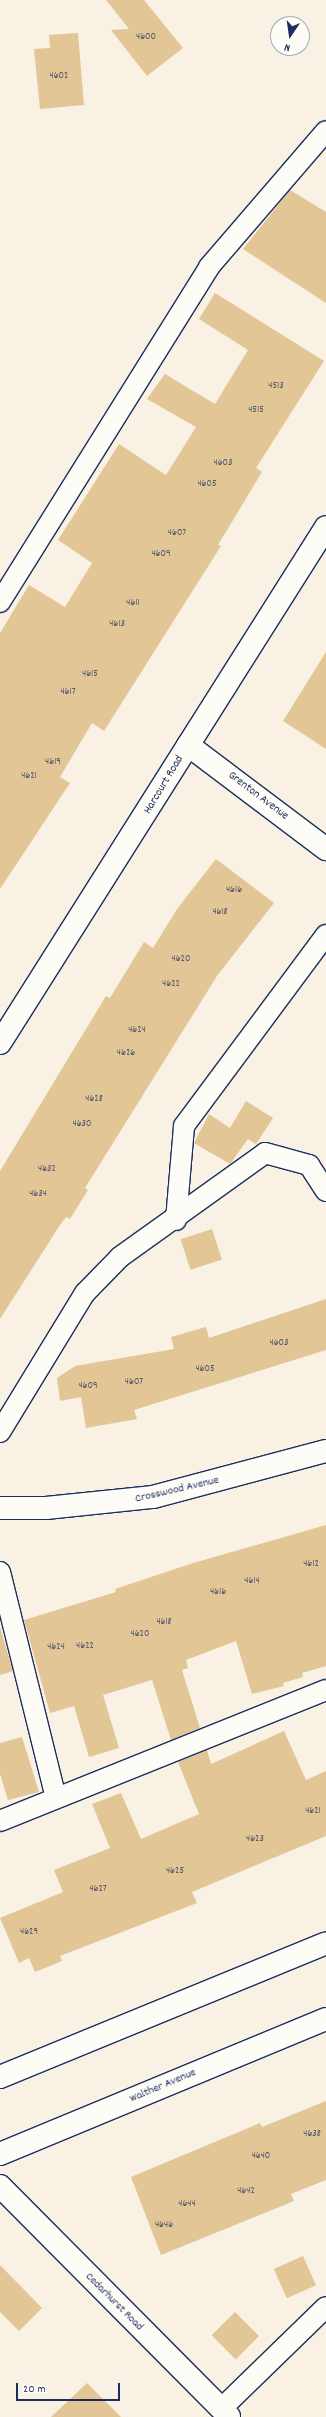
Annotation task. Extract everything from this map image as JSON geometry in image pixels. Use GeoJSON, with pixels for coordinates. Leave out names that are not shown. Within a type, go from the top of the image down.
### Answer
{"type":"FeatureCollection","features":[{"type":"Feature","properties":{"kind":"street","name":"Harcourt Road"},"geometry":{"type":"LineString","coordinates":[[0,1043],[326,527]]}},
{"type":"Feature","properties":{"kind":"street","name":"Grenton Avenue"},"geometry":{"type":"LineString","coordinates":[[188,745],[326,849]]}},
{"type":"Feature","properties":{"kind":"street","name":"Crosswood Avenue"},"geometry":{"type":"LineString","coordinates":[[0,1508],[46,1508],[153,1497],[326,1451]]}},
{"type":"Feature","properties":{"kind":"street"},"geometry":{"type":"LineString","coordinates":[[0,2077],[326,1943]]}},
{"type":"Feature","properties":{"kind":"street","name":"Walther Avenue"},"geometry":{"type":"LineString","coordinates":[[0,2154],[326,2019]]}},
{"type":"Feature","properties":{"kind":"street","name":"Cedarhurst Road"},"geometry":{"type":"LineString","coordinates":[[0,2186],[225,2413]]}},
{"type":"Feature","properties":{"kind":"lane"},"geometry":{"type":"LineString","coordinates":[[0,602],[209,267],[326,131]]}},
{"type":"Feature","properties":{"kind":"lane"},"geometry":{"type":"LineString","coordinates":[[176,1220],[184,1126],[326,935]]}},
{"type":"Feature","properties":{"kind":"lane"},"geometry":{"type":"LineString","coordinates":[[0,1432],[85,1293],[120,1257],[176,1220],[265,1154],[309,1165],[326,1191]]}},
{"type":"Feature","properties":{"kind":"lane"},"geometry":{"type":"LineString","coordinates":[[0,1572],[56,1798]]}},
{"type":"Feature","properties":{"kind":"lane"},"geometry":{"type":"LineString","coordinates":[[0,1821],[326,1690]]}},
{"type":"Feature","properties":{"kind":"lane"},"geometry":{"type":"LineString","coordinates":[[225,2413],[326,2307]]}},
{"type":"Feature","properties":{"kind":"building"},"geometry":{"type":"Polygon","coordinates":[[[106,0],[144,0],[183,48],[147,76],[111,30],[129,29],[106,0]]]}},
{"type":"Feature","properties":{"kind":"building"},"geometry":{"type":"Polygon","coordinates":[[[78,33],[84,105],[40,109],[34,49],[50,48],[49,35],[78,33]]]}},
{"type":"Feature","properties":{"kind":"building"},"geometry":{"type":"Polygon","coordinates":[[[290,190],[326,212],[326,303],[243,249],[290,190]]]}},
{"type":"Feature","properties":{"kind":"building"},"geometry":{"type":"Polygon","coordinates":[[[215,293],[324,361],[256,468],[262,472],[218,545],[221,546],[104,731],[92,723],[60,777],[70,783],[0,889],[0,633],[29,585],[65,607],[92,563],[58,540],[119,444],[166,475],[196,427],[147,399],[165,374],[215,404],[248,350],[199,319],[215,293]]]}},
{"type":"Feature","properties":{"kind":"building"},"geometry":{"type":"Polygon","coordinates":[[[326,652],[326,749],[283,721],[326,652]]]}},
{"type":"Feature","properties":{"kind":"building"},"geometry":{"type":"Polygon","coordinates":[[[216,859],[274,903],[217,976],[85,1188],[88,1190],[70,1219],[66,1217],[60,1225],[0,1319],[0,1171],[106,996],[110,998],[144,942],[153,948],[177,909],[216,859]]]}},
{"type":"Feature","properties":{"kind":"building"},"geometry":{"type":"Polygon","coordinates":[[[246,1101],[273,1118],[256,1144],[248,1139],[230,1164],[194,1143],[209,1114],[230,1128],[246,1101]]]}},
{"type":"Feature","properties":{"kind":"building"},"geometry":{"type":"Polygon","coordinates":[[[212,1229],[222,1259],[191,1270],[181,1239],[212,1229]]]}},
{"type":"Feature","properties":{"kind":"building"},"geometry":{"type":"Polygon","coordinates":[[[326,1299],[326,1350],[134,1410],[137,1419],[86,1428],[81,1397],[60,1401],[57,1378],[75,1366],[174,1349],[171,1337],[206,1327],[209,1338],[326,1299]]]}},
{"type":"Feature","properties":{"kind":"building"},"geometry":{"type":"Polygon","coordinates":[[[326,1525],[326,1666],[302,1673],[303,1677],[283,1683],[284,1686],[252,1694],[236,1641],[186,1660],[188,1668],[182,1670],[200,1728],[171,1740],[152,1680],[103,1695],[119,1748],[89,1757],[74,1706],[50,1713],[24,1620],[116,1592],[115,1589],[190,1564],[326,1525]]]}},
{"type":"Feature","properties":{"kind":"building"},"geometry":{"type":"Polygon","coordinates":[[[0,1627],[13,1671],[0,1675],[0,1627]]]}},
{"type":"Feature","properties":{"kind":"building"},"geometry":{"type":"Polygon","coordinates":[[[284,1731],[306,1780],[326,1771],[326,1836],[192,1892],[197,1903],[60,1956],[62,1961],[35,1972],[29,1958],[19,1963],[0,1918],[63,1892],[54,1870],[110,1848],[92,1804],[121,1793],[141,1839],[199,1814],[178,1762],[207,1750],[211,1764],[284,1731]]]}},
{"type":"Feature","properties":{"kind":"building"},"geometry":{"type":"Polygon","coordinates":[[[22,1737],[39,1792],[8,1800],[0,1774],[0,1743],[22,1737]]]}},
{"type":"Feature","properties":{"kind":"building"},"geometry":{"type":"Polygon","coordinates":[[[326,2101],[326,2180],[291,2194],[294,2201],[161,2255],[131,2177],[260,2123],[262,2127],[326,2101]]]}},
{"type":"Feature","properties":{"kind":"building"},"geometry":{"type":"Polygon","coordinates":[[[303,2256],[316,2285],[287,2298],[274,2269],[303,2256]]]}},
{"type":"Feature","properties":{"kind":"building"},"geometry":{"type":"Polygon","coordinates":[[[0,2265],[42,2308],[19,2331],[0,2312],[0,2265]]]}},
{"type":"Feature","properties":{"kind":"building"},"geometry":{"type":"Polygon","coordinates":[[[235,2312],[259,2336],[236,2359],[212,2335],[235,2312]]]}},
{"type":"Feature","properties":{"kind":"building"},"geometry":{"type":"Polygon","coordinates":[[[87,2383],[121,2417],[51,2417],[87,2383]]]}}]}
